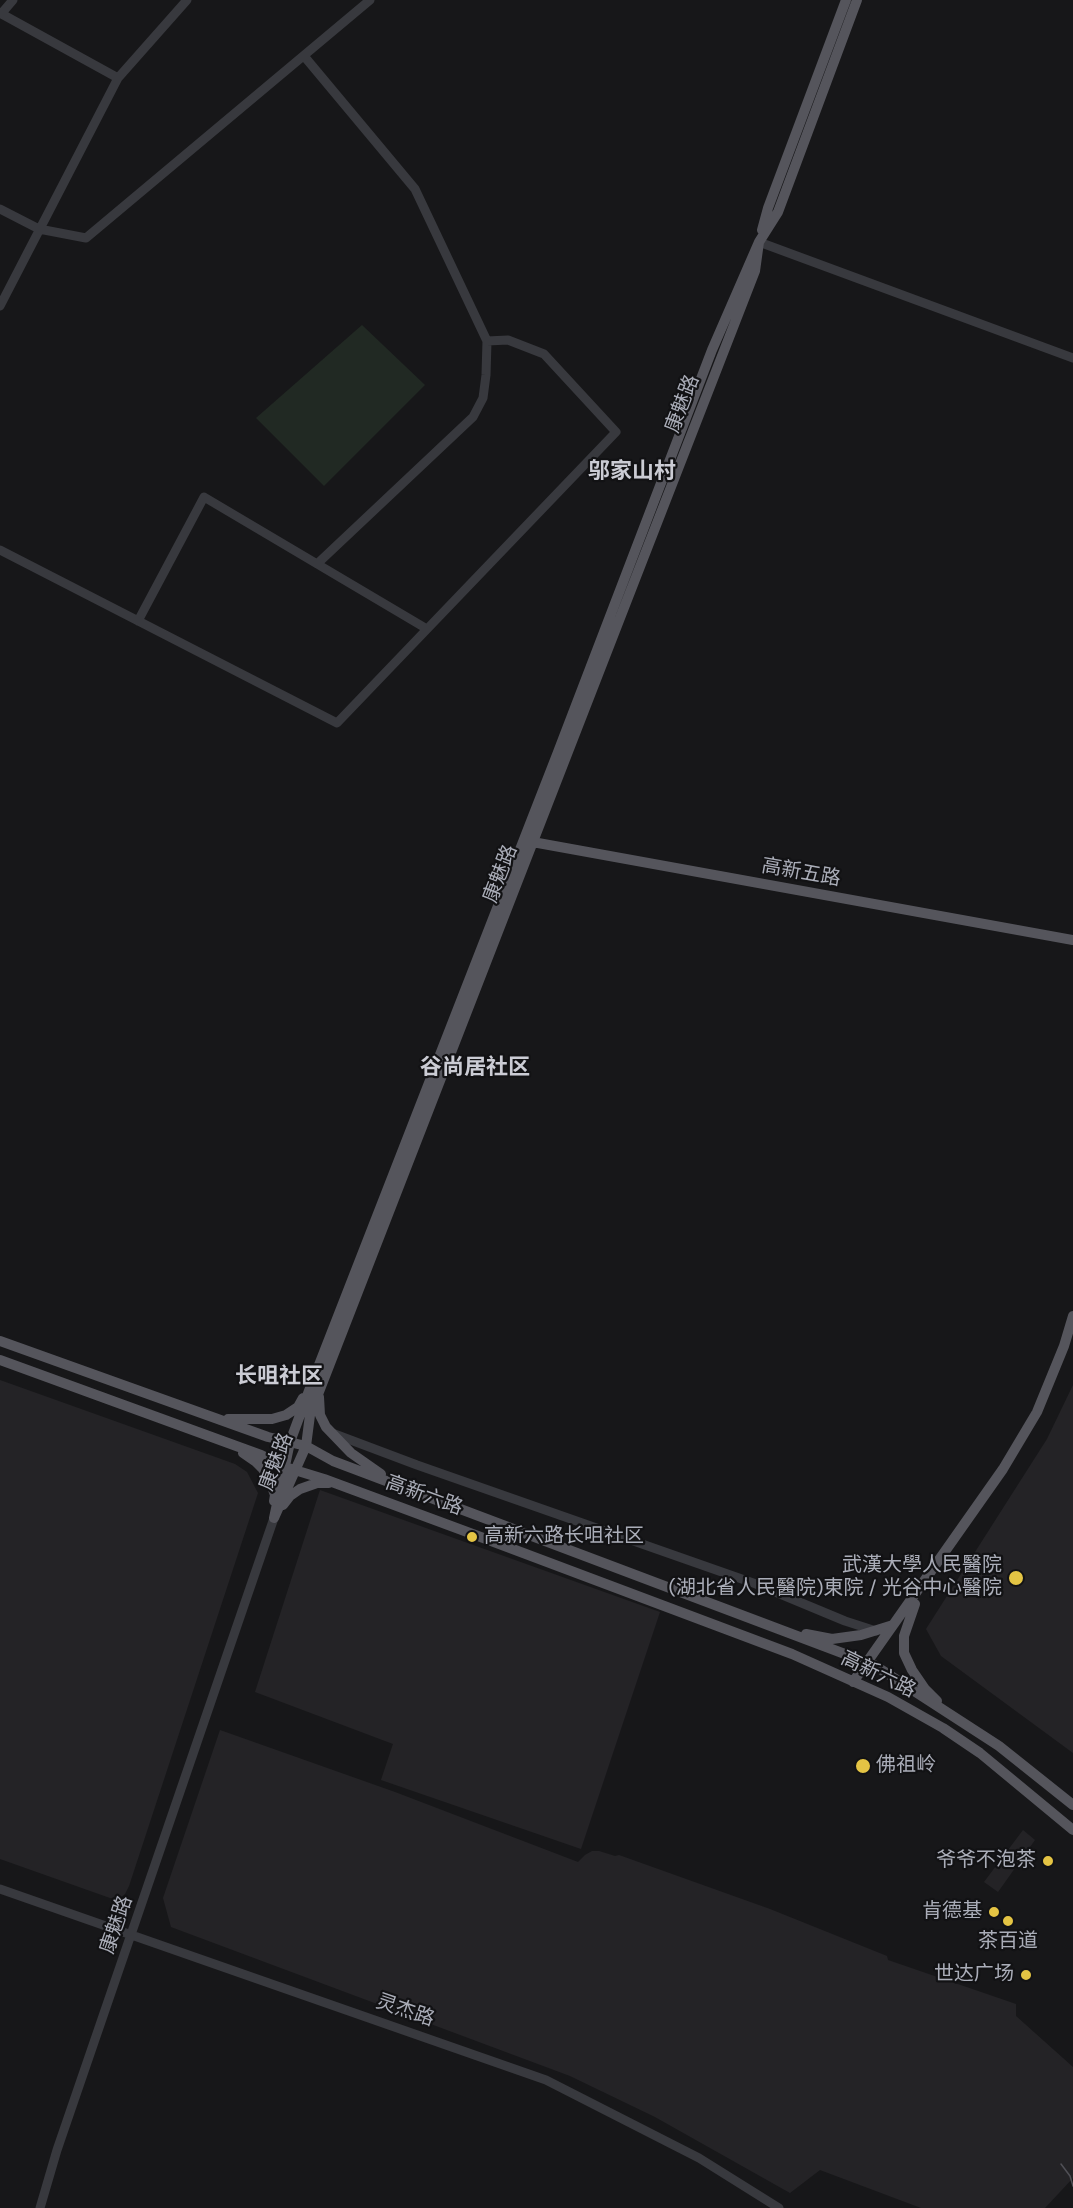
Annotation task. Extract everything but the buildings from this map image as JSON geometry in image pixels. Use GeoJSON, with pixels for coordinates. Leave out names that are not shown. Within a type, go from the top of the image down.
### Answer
{"type":"FeatureCollection","features":[{"type":"Feature","properties":{"kind":"main road","name":"康魅路"},"geometry":{"type":"LineString","coordinates":[[274,1518],[290,1468],[290,1442],[315,1389],[528,841],[712,350],[759,242],[768,208],[846,0]]}},
{"type":"Feature","properties":{"kind":"main road","name":"康魅路"},"geometry":{"type":"LineString","coordinates":[[759,242],[778,212],[857,0]]}},
{"type":"Feature","properties":{"kind":"main road","name":"高新五路"},"geometry":{"type":"LineString","coordinates":[[528,841],[1073,940]]}},
{"type":"Feature","properties":{"kind":"main road"},"geometry":{"type":"LineString","coordinates":[[786,1631],[832,1639],[876,1631],[893,1625],[1003,1469],[1037,1412],[1064,1346],[1073,1316]]}},
{"type":"Feature","properties":{"kind":"main road"},"geometry":{"type":"LineString","coordinates":[[870,1664],[1008,1472],[1043,1415],[1073,1339]]}},
{"type":"Feature","properties":{"kind":"main road","name":"高新六路"},"geometry":{"type":"LineString","coordinates":[[0,1341],[268,1437],[306,1446],[333,1461],[870,1664],[999,1746],[1073,1806]]}},
{"type":"Feature","properties":{"kind":"main road","name":"高新六路"},"geometry":{"type":"LineString","coordinates":[[0,1360],[792,1654],[857,1683],[942,1728],[980,1753],[1073,1830]]}},
{"type":"Feature","properties":{"kind":"main road","name":"康魅路"},"geometry":{"type":"LineString","coordinates":[[290,1468],[306,1446],[315,1389]]}},
{"type":"Feature","properties":{"kind":"main road"},"geometry":{"type":"LineString","coordinates":[[217,1418],[272,1419],[298,1407],[315,1389]]}},
{"type":"Feature","properties":{"kind":"main road"},"geometry":{"type":"LineString","coordinates":[[315,1389],[320,1415],[331,1433],[351,1453],[394,1483]]}},
{"type":"Feature","properties":{"kind":"main road"},"geometry":{"type":"LineString","coordinates":[[214,1438],[247,1455],[262,1470],[270,1481],[275,1495],[274,1518]]}},
{"type":"Feature","properties":{"kind":"main road"},"geometry":{"type":"LineString","coordinates":[[274,1518],[290,1496],[300,1489],[317,1483],[336,1483]]}},
{"type":"Feature","properties":{"kind":"main road"},"geometry":{"type":"LineString","coordinates":[[915,1604],[904,1636],[904,1653],[925,1689],[955,1718]]}},
{"type":"Feature","properties":{"kind":"main road"},"geometry":{"type":"LineString","coordinates":[[857,1683],[902,1613]]}},
{"type":"Feature","properties":{"kind":"street"},"geometry":{"type":"LineString","coordinates":[[13,0],[1,14],[118,78]]}},
{"type":"Feature","properties":{"kind":"street"},"geometry":{"type":"LineString","coordinates":[[0,306],[118,78],[188,0]]}},
{"type":"Feature","properties":{"kind":"street"},"geometry":{"type":"LineString","coordinates":[[0,209],[39,229],[86,238],[370,0]]}},
{"type":"Feature","properties":{"kind":"street"},"geometry":{"type":"LineString","coordinates":[[304,56],[415,189],[487,341],[483,398],[473,417],[317,564]]}},
{"type":"Feature","properties":{"kind":"street"},"geometry":{"type":"LineString","coordinates":[[759,242],[1073,358]]}},
{"type":"Feature","properties":{"kind":"street"},"geometry":{"type":"LineString","coordinates":[[0,550],[337,723],[616,432],[544,354],[508,340],[487,341]]}},
{"type":"Feature","properties":{"kind":"street"},"geometry":{"type":"LineString","coordinates":[[138,621],[204,497],[427,629]]}},
{"type":"Feature","properties":{"kind":"street"},"geometry":{"type":"LineString","coordinates":[[331,1433],[756,1584],[845,1622],[876,1631]]}},
{"type":"Feature","properties":{"kind":"street","name":"康魅路"},"geometry":{"type":"LineString","coordinates":[[40,2208],[57,2150],[274,1518]]}},
{"type":"Feature","properties":{"kind":"street","name":"灵杰路"},"geometry":{"type":"LineString","coordinates":[[0,1889],[546,2080],[699,2158],[779,2208]]}},
{"type":"Feature","properties":{"kind":"shaded area"},"geometry":{"type":"Polygon","coordinates":[[[362,325],[425,385],[324,486],[256,418],[362,325]]]}},
{"type":"Feature","properties":{"kind":"shaded area"},"geometry":{"type":"Polygon","coordinates":[[[0,1380],[235,1464],[247,1472],[258,1493],[129,1886],[120,1898],[110,1898],[0,1859],[0,1380]]]}},
{"type":"Feature","properties":{"kind":"shaded area","name":"武漢大學人民醫院 (湖北省人民醫院)東院 / 光谷中心醫院"},"geometry":{"type":"Polygon","coordinates":[[[1073,1385],[1073,1753],[941,1656],[926,1629],[1047,1439],[1073,1385]]]}},
{"type":"Feature","properties":{"kind":"shaded area"},"geometry":{"type":"Polygon","coordinates":[[[320,1490],[660,1612],[581,1849],[381,1780],[393,1744],[255,1692],[320,1490]]]}},
{"type":"Feature","properties":{"kind":"shaded area"},"geometry":{"type":"Polygon","coordinates":[[[220,1730],[395,1792],[578,1862],[592,1851],[619,1855],[770,1909],[887,1956],[888,1960],[1016,2004],[1016,2016],[1073,2067],[1073,2178],[1045,2208],[921,2208],[820,2170],[790,2193],[655,2117],[570,2076],[171,1927],[163,1898],[220,1730]]]}},
{"type":"Feature","properties":{"kind":"shaded area"},"geometry":{"type":"Polygon","coordinates":[[[1023,1830],[1035,1840],[998,1892],[984,1882],[1023,1830]]]}},
{"type":"Feature","properties":{"kind":"tram line"},"geometry":{"type":"LineString","coordinates":[[1061,2164],[1070,2176],[1073,2186]]}},
{"type":"Feature","properties":{"kind":"place","name":"高新六路长咀社区"},"geometry":{"type":"Point","coordinates":[472,1537]}},
{"type":"Feature","properties":{"kind":"place","name":"武漢大學人民醫院 (湖北省人民醫院)東院 / 光谷中心醫院"},"geometry":{"type":"Point","coordinates":[1016,1578]}},
{"type":"Feature","properties":{"kind":"place","name":"佛祖岭"},"geometry":{"type":"Point","coordinates":[863,1766]}},
{"type":"Feature","properties":{"kind":"place","name":"爷爷不泡茶"},"geometry":{"type":"Point","coordinates":[1048,1861]}},
{"type":"Feature","properties":{"kind":"place","name":"肯德基"},"geometry":{"type":"Point","coordinates":[994,1912]}},
{"type":"Feature","properties":{"kind":"place","name":"茶百道"},"geometry":{"type":"Point","coordinates":[1008,1921]}},
{"type":"Feature","properties":{"kind":"place","name":"世达广场"},"geometry":{"type":"Point","coordinates":[1026,1975]}},
{"type":"Feature","properties":{"kind":"district","name":"邬家山村"},"geometry":{"type":"Point","coordinates":[632,472]}},
{"type":"Feature","properties":{"kind":"district","name":"谷尚居社区"},"geometry":{"type":"Point","coordinates":[475,1068]}},
{"type":"Feature","properties":{"kind":"district","name":"长咀社区"},"geometry":{"type":"Point","coordinates":[279,1377]}}]}
